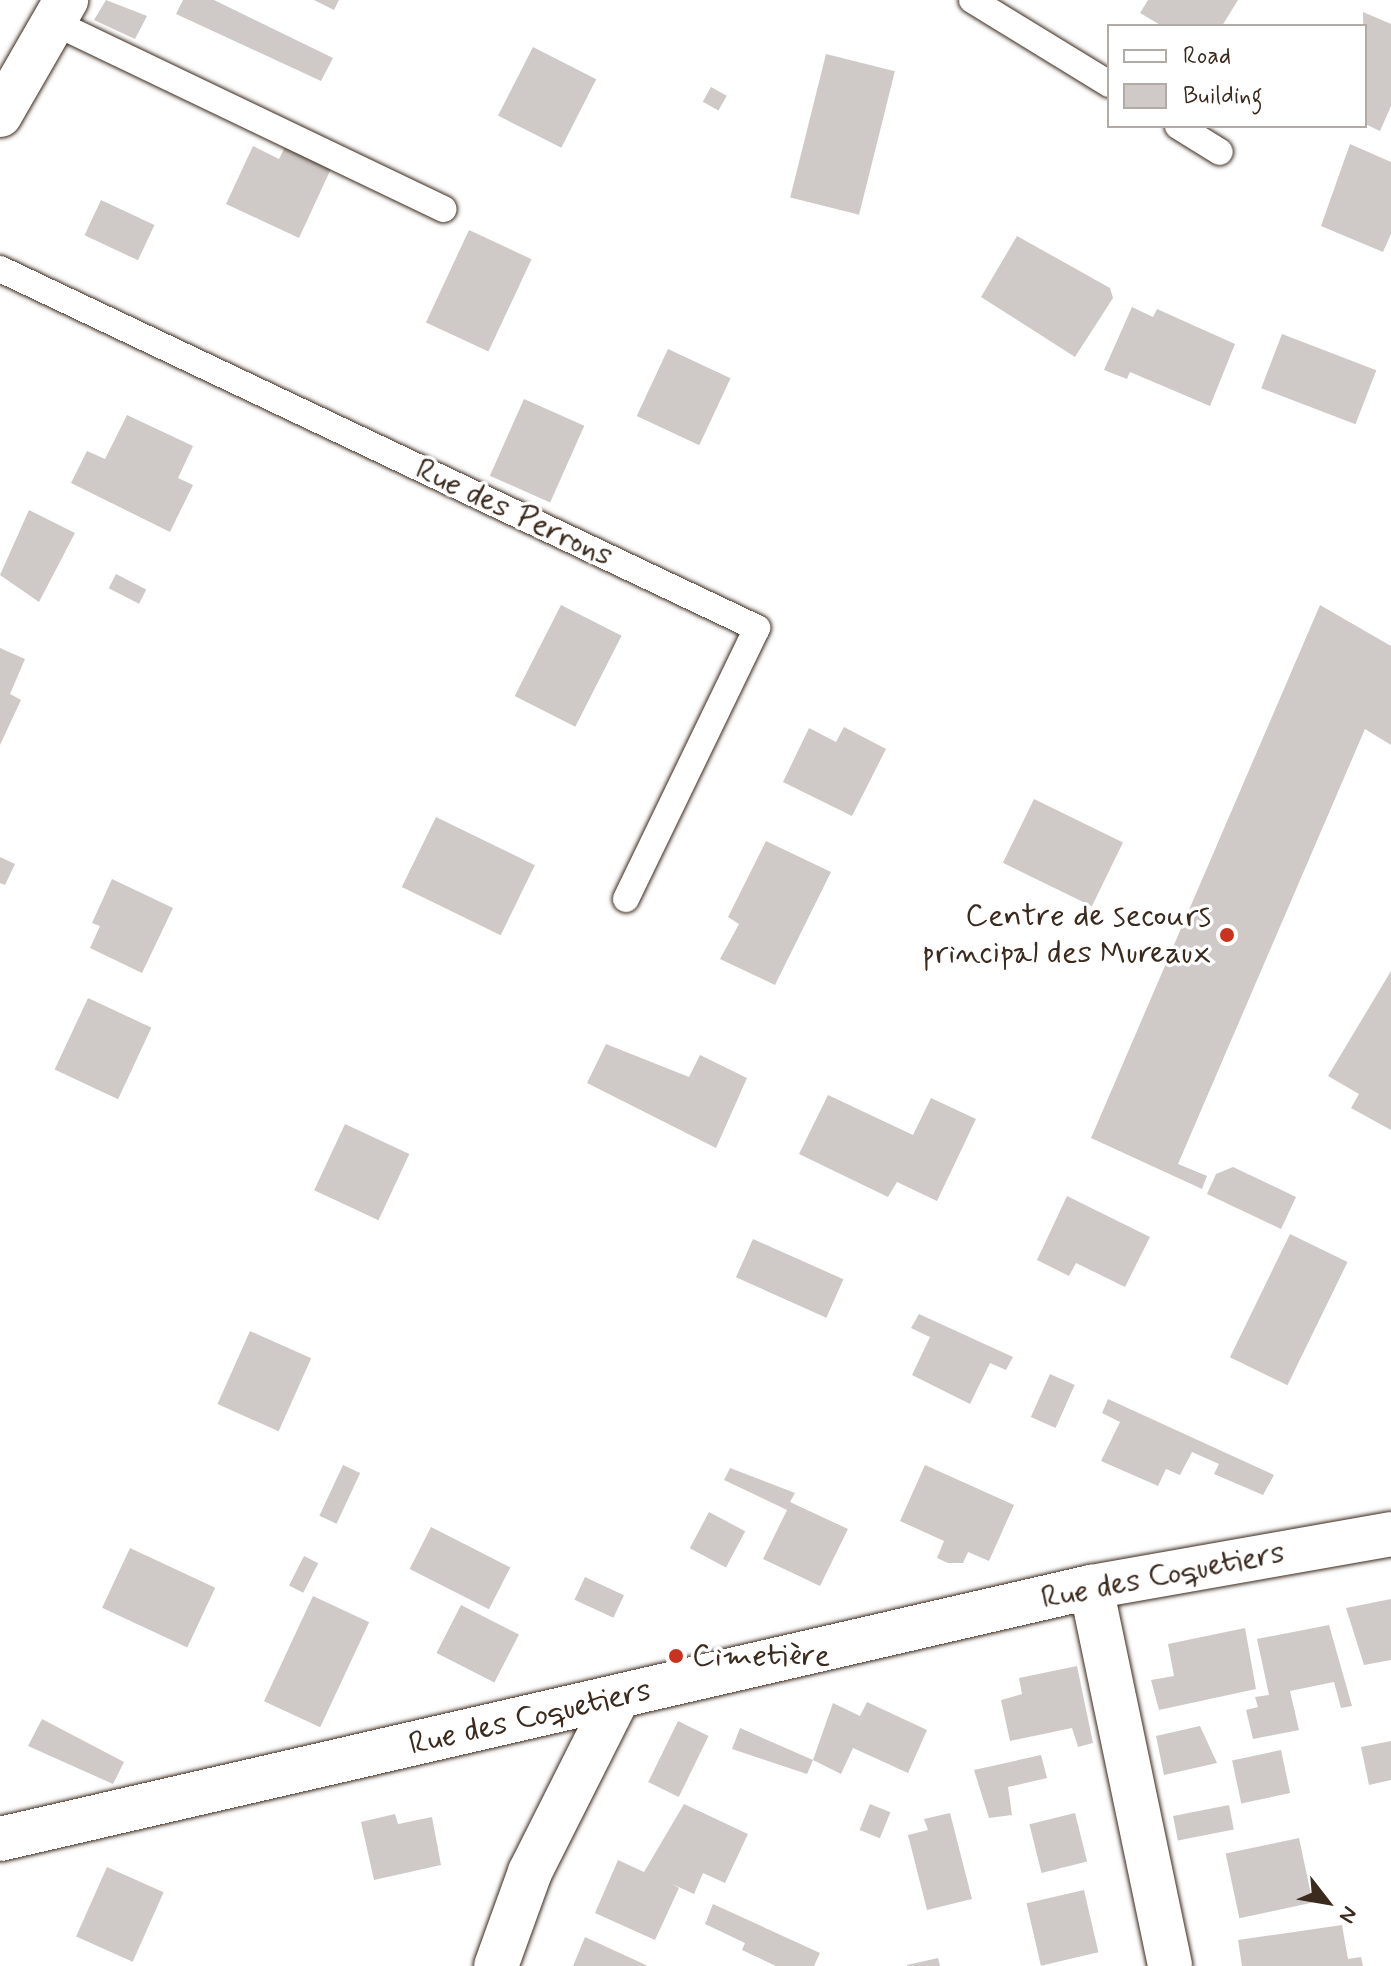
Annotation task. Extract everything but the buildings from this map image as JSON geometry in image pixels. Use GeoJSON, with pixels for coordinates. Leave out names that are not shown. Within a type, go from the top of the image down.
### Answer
{"type":"FeatureCollection","features":[{"type":"Feature","properties":{"kind":"street"},"geometry":{"type":"LineString","coordinates":[[0,115],[60,11]]}},
{"type":"Feature","properties":{"kind":"street","name":"Rue des Coquetiers"},"geometry":{"type":"LineString","coordinates":[[0,1839],[1091,1587],[1391,1534]]}},
{"type":"Feature","properties":{"kind":"street"},"geometry":{"type":"LineString","coordinates":[[1091,1587],[1170,1966]]}},
{"type":"Feature","properties":{"kind":"street"},"geometry":{"type":"LineString","coordinates":[[496,1966],[530,1872],[618,1697]]}},
{"type":"Feature","properties":{"kind":"lane"},"geometry":{"type":"LineString","coordinates":[[972,0],[1107,83]]}},
{"type":"Feature","properties":{"kind":"lane"},"geometry":{"type":"LineString","coordinates":[[60,11],[444,209]]}},
{"type":"Feature","properties":{"kind":"lane"},"geometry":{"type":"LineString","coordinates":[[1181,128],[1220,152]]}},
{"type":"Feature","properties":{"kind":"lane","name":"Rue des Perrons"},"geometry":{"type":"LineString","coordinates":[[0,269],[757,628],[626,899]]}},
{"type":"Feature","properties":{"kind":"place","name":"Centre de secours principal des Mureaux"},"geometry":{"type":"Point","coordinates":[1227,935]}},
{"type":"Feature","properties":{"kind":"place","name":"Cimetière"},"geometry":{"type":"Point","coordinates":[676,1656]}}]}
